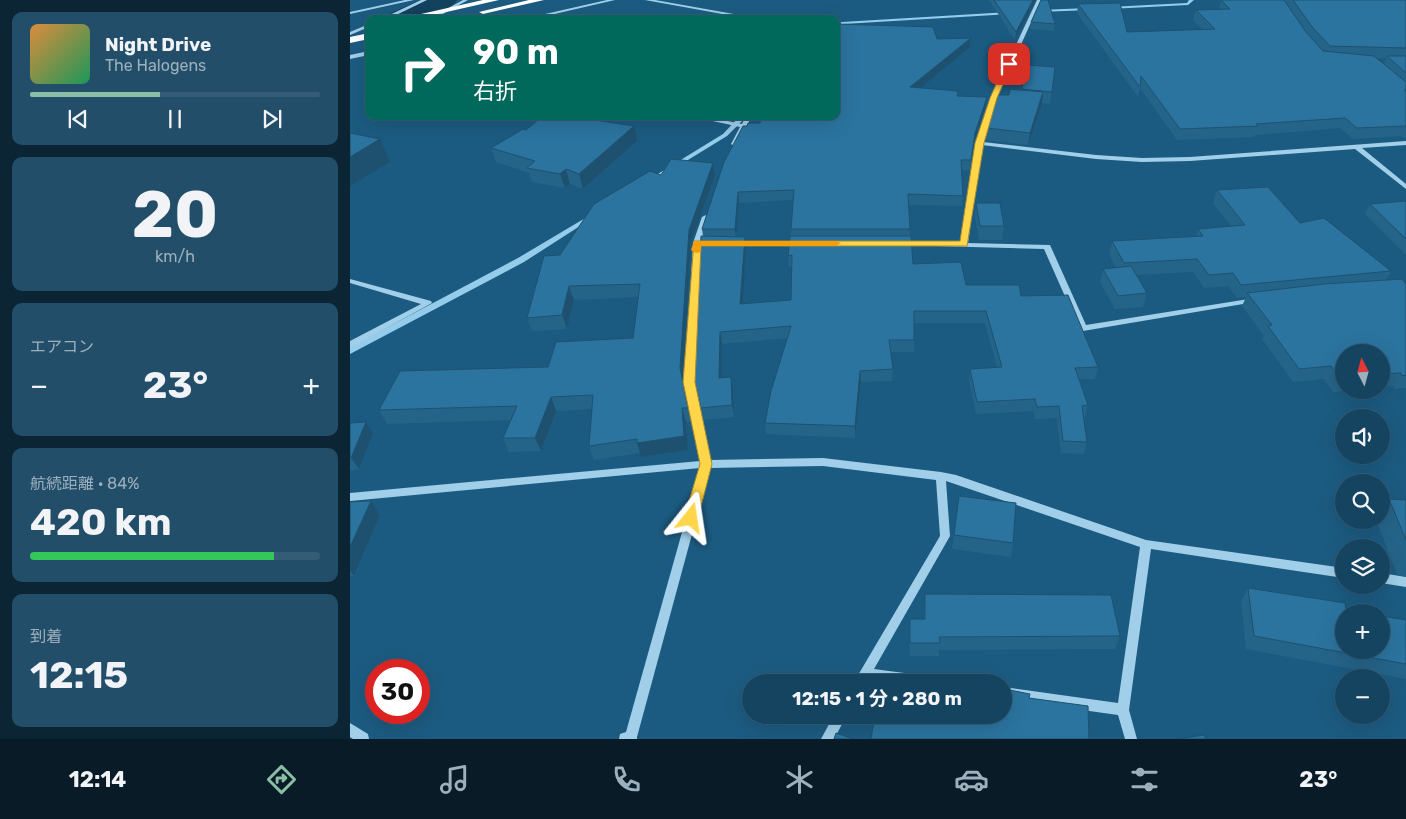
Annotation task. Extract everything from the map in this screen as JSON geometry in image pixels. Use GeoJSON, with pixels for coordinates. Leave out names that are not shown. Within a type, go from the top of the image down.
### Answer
{"type":"FeatureCollection","features":[{"type":"Feature","properties":{"kind":"highway"},"geometry":{"type":"LineString","coordinates":[[419,15],[469,2],[494,0]]}},
{"type":"Feature","properties":{"kind":"highway"},"geometry":{"type":"LineString","coordinates":[[469,15],[540,0]]}},
{"type":"Feature","properties":{"kind":"highway"},"geometry":{"type":"LineString","coordinates":[[350,30],[365,27]]}},
{"type":"Feature","properties":{"kind":"highway"},"geometry":{"type":"LineString","coordinates":[[350,40],[365,37]]}},
{"type":"Feature","properties":{"kind":"street"},"geometry":{"type":"LineString","coordinates":[[350,13],[412,0]]}},
{"type":"Feature","properties":{"kind":"street"},"geometry":{"type":"LineString","coordinates":[[392,15],[425,0]]}},
{"type":"Feature","properties":{"kind":"street"},"geometry":{"type":"LineString","coordinates":[[544,15],[613,0]]}},
{"type":"Feature","properties":{"kind":"street"},"geometry":{"type":"LineString","coordinates":[[647,0],[736,15]]}},
{"type":"Feature","properties":{"kind":"street"},"geometry":{"type":"LineString","coordinates":[[964,244],[980,143],[994,98],[1038,0]]}},
{"type":"Feature","properties":{"kind":"street"},"geometry":{"type":"LineString","coordinates":[[439,15],[469,2]]}},
{"type":"Feature","properties":{"kind":"street"},"geometry":{"type":"LineString","coordinates":[[350,34],[365,28]]}},
{"type":"Feature","properties":{"kind":"street"},"geometry":{"type":"LineString","coordinates":[[350,57],[365,53]]}},
{"type":"Feature","properties":{"kind":"street"},"geometry":{"type":"LineString","coordinates":[[713,120],[742,126]]}},
{"type":"Feature","properties":{"kind":"street"},"geometry":{"type":"LineString","coordinates":[[730,153],[746,120]]}},
{"type":"Feature","properties":{"kind":"street"},"geometry":{"type":"LineString","coordinates":[[980,143],[1096,157],[1142,160],[1190,160],[1406,143]]}},
{"type":"Feature","properties":{"kind":"street"},"geometry":{"type":"LineString","coordinates":[[1356,146],[1406,187]]}},
{"type":"Feature","properties":{"kind":"street"},"geometry":{"type":"LineString","coordinates":[[625,739],[631,736],[706,464],[689,382],[697,243],[709,207]]}},
{"type":"Feature","properties":{"kind":"street"},"geometry":{"type":"LineString","coordinates":[[697,243],[707,243]]}},
{"type":"Feature","properties":{"kind":"street"},"geometry":{"type":"LineString","coordinates":[[726,243],[806,243]]}},
{"type":"Feature","properties":{"kind":"street"},"geometry":{"type":"LineString","coordinates":[[895,243],[1046,247],[1083,328],[1262,299]]}},
{"type":"Feature","properties":{"kind":"street"},"geometry":{"type":"LineString","coordinates":[[350,281],[428,303],[350,345]]}},
{"type":"Feature","properties":{"kind":"street"},"geometry":{"type":"LineString","coordinates":[[350,497],[706,464],[823,462],[952,478],[1146,544],[1335,572]]}},
{"type":"Feature","properties":{"kind":"street"},"geometry":{"type":"LineString","coordinates":[[864,674],[944,536],[940,476]]}},
{"type":"Feature","properties":{"kind":"street"},"geometry":{"type":"LineString","coordinates":[[1131,739],[1123,710],[1146,544]]}},
{"type":"Feature","properties":{"kind":"street"},"geometry":{"type":"LineString","coordinates":[[1390,579],[1406,582]]}},
{"type":"Feature","properties":{"kind":"street"},"geometry":{"type":"LineString","coordinates":[[1012,694],[1123,710]]}},
{"type":"Feature","properties":{"kind":"street"},"geometry":{"type":"LineString","coordinates":[[827,739],[836,724]]}},
{"type":"Feature","properties":{"kind":"street"},"geometry":{"type":"LineString","coordinates":[[350,729],[363,739]]}},
{"type":"Feature","properties":{"kind":"building"},"geometry":{"type":"Polygon","coordinates":[[[994,0],[1033,0],[1016,32],[994,0]]]}},
{"type":"Feature","properties":{"kind":"building"},"geometry":{"type":"Polygon","coordinates":[[[1041,0],[1048,0],[1055,24],[1031,22],[1041,0]]]}},
{"type":"Feature","properties":{"kind":"building"},"geometry":{"type":"Polygon","coordinates":[[[1221,0],[1284,0],[1306,32],[1323,51],[1374,56],[1406,82],[1406,90],[1404,90],[1406,91],[1406,126],[1357,128],[1345,118],[1256,124],[1258,126],[1180,129],[1141,76],[1140,87],[1078,4],[1120,3],[1127,32],[1215,29],[1196,10],[1230,9],[1221,0]]]}},
{"type":"Feature","properties":{"kind":"building"},"geometry":{"type":"Polygon","coordinates":[[[1293,0],[1406,0],[1406,48],[1330,46],[1313,28],[1293,0]]]}},
{"type":"Feature","properties":{"kind":"building"},"geometry":{"type":"Polygon","coordinates":[[[840,24],[933,27],[937,39],[971,38],[910,87],[958,91],[957,96],[987,97],[975,133],[971,160],[961,160],[963,196],[908,194],[910,229],[791,229],[794,190],[738,192],[735,229],[702,229],[724,162],[743,126],[747,126],[748,123],[760,123],[761,120],[840,120],[840,24]]]}},
{"type":"Feature","properties":{"kind":"building"},"geometry":{"type":"Polygon","coordinates":[[[1387,56],[1406,56],[1406,73],[1387,56]]]}},
{"type":"Feature","properties":{"kind":"building"},"geometry":{"type":"Polygon","coordinates":[[[1025,65],[1055,67],[1052,92],[1022,89],[1025,65]]]}},
{"type":"Feature","properties":{"kind":"building"},"geometry":{"type":"Polygon","coordinates":[[[1010,89],[1043,92],[1030,133],[987,128],[998,95],[1009,95],[1010,89]]]}},
{"type":"Feature","properties":{"kind":"building"},"geometry":{"type":"Polygon","coordinates":[[[538,120],[595,120],[634,126],[579,174],[566,169],[560,174],[527,168],[535,161],[491,148],[523,129],[526,130],[538,120]]]}},
{"type":"Feature","properties":{"kind":"building"},"geometry":{"type":"Polygon","coordinates":[[[350,133],[380,139],[350,157],[350,133]]]}},
{"type":"Feature","properties":{"kind":"building"},"geometry":{"type":"Polygon","coordinates":[[[671,159],[713,163],[689,230],[680,368],[688,408],[682,408],[684,436],[637,443],[637,439],[589,446],[593,395],[551,397],[535,438],[503,438],[517,406],[379,410],[400,371],[548,367],[556,342],[633,338],[640,284],[569,286],[562,315],[527,318],[544,256],[560,255],[594,204],[650,171],[661,175],[671,159]]]}},
{"type":"Feature","properties":{"kind":"building"},"geometry":{"type":"Polygon","coordinates":[[[1268,187],[1300,223],[1324,218],[1391,271],[1241,285],[1233,273],[1209,275],[1197,259],[1124,263],[1112,241],[1203,236],[1198,229],[1245,225],[1217,190],[1268,187]]]}},
{"type":"Feature","properties":{"kind":"building"},"geometry":{"type":"Polygon","coordinates":[[[1406,201],[1406,239],[1370,204],[1406,201]]]}},
{"type":"Feature","properties":{"kind":"building"},"geometry":{"type":"Polygon","coordinates":[[[976,203],[1000,203],[1004,226],[980,226],[976,203]]]}},
{"type":"Feature","properties":{"kind":"building"},"geometry":{"type":"Polygon","coordinates":[[[701,236],[745,237],[740,304],[791,300],[792,255],[788,256],[790,236],[911,236],[913,264],[961,262],[966,285],[1019,285],[1021,296],[1068,295],[1098,367],[1075,368],[1088,405],[1082,406],[1087,442],[1063,441],[1059,406],[1037,407],[1035,399],[977,402],[970,369],[1002,367],[986,311],[914,311],[914,340],[889,340],[893,369],[860,371],[855,426],[765,423],[771,391],[791,326],[720,332],[719,378],[731,377],[732,405],[701,408],[692,370],[701,236]]]}},
{"type":"Feature","properties":{"kind":"building"},"geometry":{"type":"Polygon","coordinates":[[[1131,266],[1147,293],[1118,296],[1103,269],[1131,266]]]}},
{"type":"Feature","properties":{"kind":"building"},"geometry":{"type":"Polygon","coordinates":[[[1402,279],[1406,284],[1406,375],[1402,376],[1401,373],[1390,374],[1390,344],[1335,344],[1335,371],[1331,366],[1299,369],[1268,326],[1272,325],[1247,293],[1324,284],[1402,279]]]}},
{"type":"Feature","properties":{"kind":"building"},"geometry":{"type":"Polygon","coordinates":[[[366,422],[351,458],[350,458],[350,423],[366,422]]]}},
{"type":"Feature","properties":{"kind":"building"},"geometry":{"type":"Polygon","coordinates":[[[959,496],[1016,503],[1013,543],[954,535],[959,496]]]}},
{"type":"Feature","properties":{"kind":"building"},"geometry":{"type":"Polygon","coordinates":[[[1390,499],[1406,500],[1406,540],[1390,501],[1390,499]]]}},
{"type":"Feature","properties":{"kind":"building"},"geometry":{"type":"Polygon","coordinates":[[[371,501],[350,547],[350,502],[371,501]]]}},
{"type":"Feature","properties":{"kind":"building"},"geometry":{"type":"Polygon","coordinates":[[[1248,588],[1345,603],[1335,604],[1335,651],[1254,636],[1248,588]]]}},
{"type":"Feature","properties":{"kind":"building"},"geometry":{"type":"Polygon","coordinates":[[[925,594],[1111,595],[1120,636],[939,637],[940,643],[910,643],[910,619],[925,619],[925,594]]]}},
{"type":"Feature","properties":{"kind":"building"},"geometry":{"type":"Polygon","coordinates":[[[1390,617],[1406,620],[1406,664],[1379,659],[1390,659],[1390,617]]]}},
{"type":"Feature","properties":{"kind":"building"},"geometry":{"type":"Polygon","coordinates":[[[1012,691],[1030,694],[1029,698],[1088,706],[1089,739],[871,739],[874,724],[1012,724],[1012,691]]]}},
{"type":"Feature","properties":{"kind":"building"},"geometry":{"type":"Polygon","coordinates":[[[836,733],[854,739],[834,739],[836,733]]]}},
{"type":"Feature","properties":{"kind":"building"},"geometry":{"type":"Polygon","coordinates":[[[1204,735],[1206,739],[1177,739],[1204,735]]]}},
{"type":"Feature","properties":{"kind":"waterway"},"geometry":{"type":"LineString","coordinates":[[410,15],[443,0]]}},
{"type":"Feature","properties":{"kind":"waterway"},"geometry":{"type":"LineString","coordinates":[[1109,8],[1188,4],[1192,0]]}},
{"type":"Feature","properties":{"kind":"waterway"},"geometry":{"type":"LineString","coordinates":[[1039,11],[1089,9]]}},
{"type":"Feature","properties":{"kind":"waterway"},"geometry":{"type":"LineString","coordinates":[[840,24],[1009,13]]}},
{"type":"Feature","properties":{"kind":"waterway"},"geometry":{"type":"LineString","coordinates":[[650,181],[725,135],[740,120]]}},
{"type":"Feature","properties":{"kind":"waterway"},"geometry":{"type":"LineString","coordinates":[[350,351],[521,260],[592,216]]}},
{"type":"Feature","properties":{"kind":"slow traffic"},"geometry":{"type":"LineString","coordinates":[[696,250],[697,243],[836,243]]}},
{"type":"Feature","properties":{"kind":"route"},"geometry":{"type":"LineString","coordinates":[[691,518],[706,464],[689,382],[691,318],[697,243],[964,244],[980,143],[994,98],[1009,64]]}}]}
